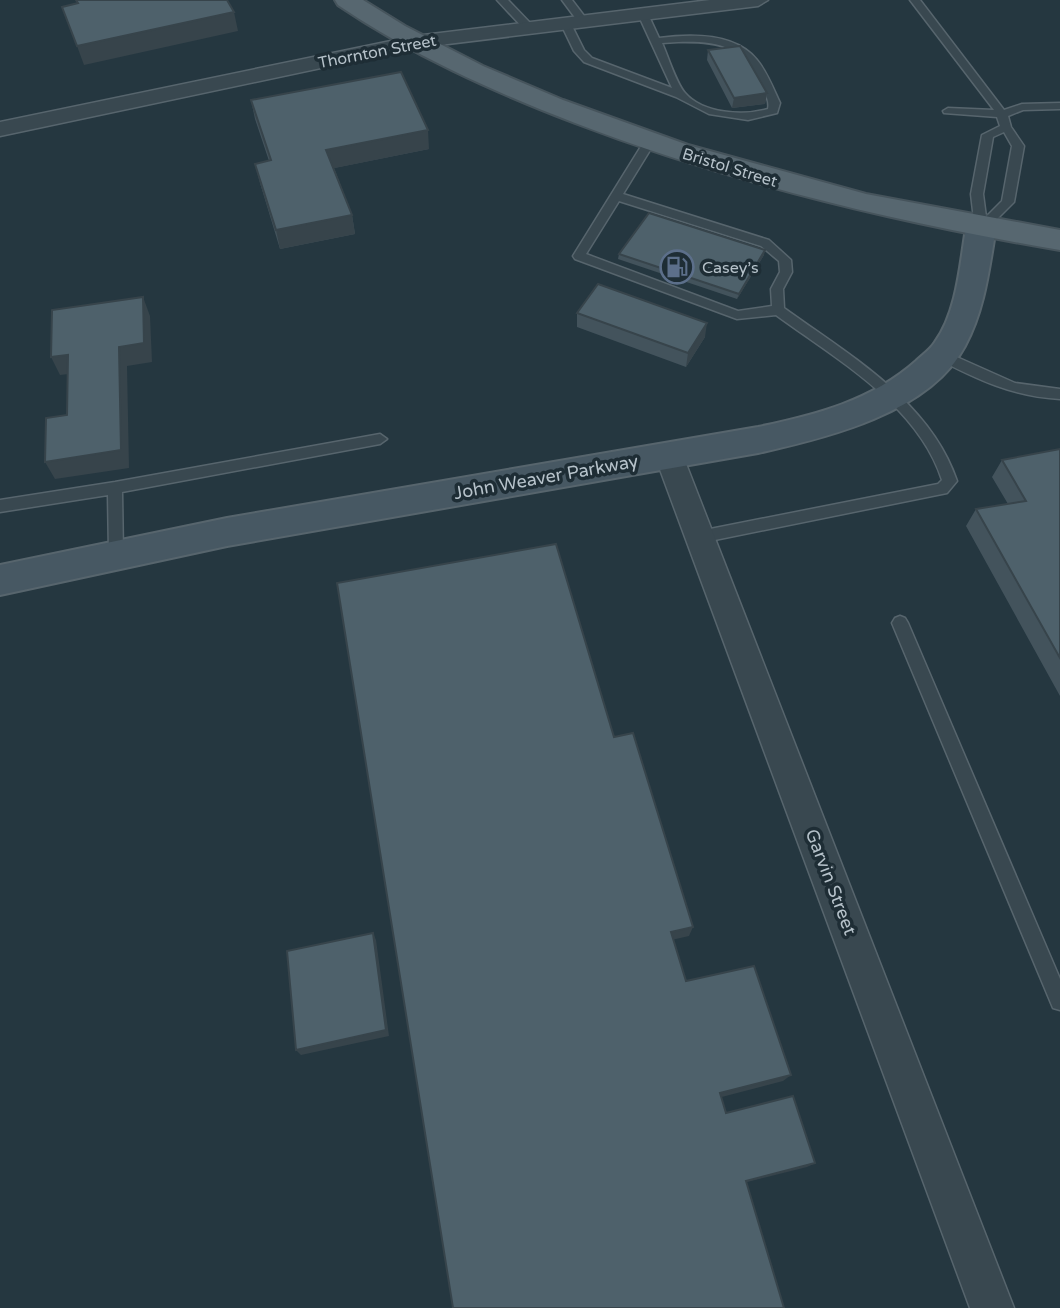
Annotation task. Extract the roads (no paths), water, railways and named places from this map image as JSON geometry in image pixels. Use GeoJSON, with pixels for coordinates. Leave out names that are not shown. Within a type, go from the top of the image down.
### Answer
{"type":"FeatureCollection","features":[{"type":"Feature","properties":{"kind":"main road","name":"Bristol Street"},"geometry":{"type":"LineString","coordinates":[[347,0],[415,42],[510,88],[649,142],[846,201],[981,228],[1060,240]]}},
{"type":"Feature","properties":{"kind":"main road","name":"John Weaver Parkway"},"geometry":{"type":"LineString","coordinates":[[0,580],[227,532],[669,456],[812,428],[852,415],[892,396],[925,373],[951,344],[968,296],[981,228]]}},
{"type":"Feature","properties":{"kind":"street","name":"Thornton Street"},"geometry":{"type":"LineString","coordinates":[[0,130],[415,42],[758,0]]}},
{"type":"Feature","properties":{"kind":"street","name":"Garvin Street"},"geometry":{"type":"LineString","coordinates":[[669,456],[992,1308]]}},
{"type":"Feature","properties":{"kind":"lane"},"geometry":{"type":"LineString","coordinates":[[502,0],[529,28]]}},
{"type":"Feature","properties":{"kind":"lane"},"geometry":{"type":"LineString","coordinates":[[567,0],[575,22],[579,51],[588,61],[680,95],[696,106],[725,116],[761,115],[773,111],[775,103],[749,56],[740,50],[712,41],[655,41]]}},
{"type":"Feature","properties":{"kind":"lane"},"geometry":{"type":"LineString","coordinates":[[915,0],[1002,114],[1006,127],[1018,146],[1008,202],[981,228]]}},
{"type":"Feature","properties":{"kind":"lane"},"geometry":{"type":"LineString","coordinates":[[643,14],[680,95]]}},
{"type":"Feature","properties":{"kind":"lane"},"geometry":{"type":"LineString","coordinates":[[948,111],[1002,114],[1022,107],[1060,106]]}},
{"type":"Feature","properties":{"kind":"lane"},"geometry":{"type":"LineString","coordinates":[[981,228],[977,194],[988,135],[1006,127]]}},
{"type":"Feature","properties":{"kind":"lane"},"geometry":{"type":"LineString","coordinates":[[649,142],[579,256],[737,315],[778,310],[892,396],[925,432],[947,463],[950,481],[942,489],[700,537]]}},
{"type":"Feature","properties":{"kind":"lane"},"geometry":{"type":"LineString","coordinates":[[615,196],[765,243],[777,251],[785,260],[786,272],[777,289],[778,310]]}},
{"type":"Feature","properties":{"kind":"lane"},"geometry":{"type":"LineString","coordinates":[[941,355],[1001,385],[1036,394],[1060,394]]}},
{"type":"Feature","properties":{"kind":"lane"},"geometry":{"type":"LineString","coordinates":[[0,506],[115,488],[380,439]]}},
{"type":"Feature","properties":{"kind":"lane"},"geometry":{"type":"LineString","coordinates":[[115,488],[116,554]]}},
{"type":"Feature","properties":{"kind":"lane"},"geometry":{"type":"LineString","coordinates":[[900,623],[1060,1002]]}},
{"type":"Feature","properties":{"kind":"place","name":"Casey’s"},"geometry":{"type":"Point","coordinates":[677,267]}}]}
